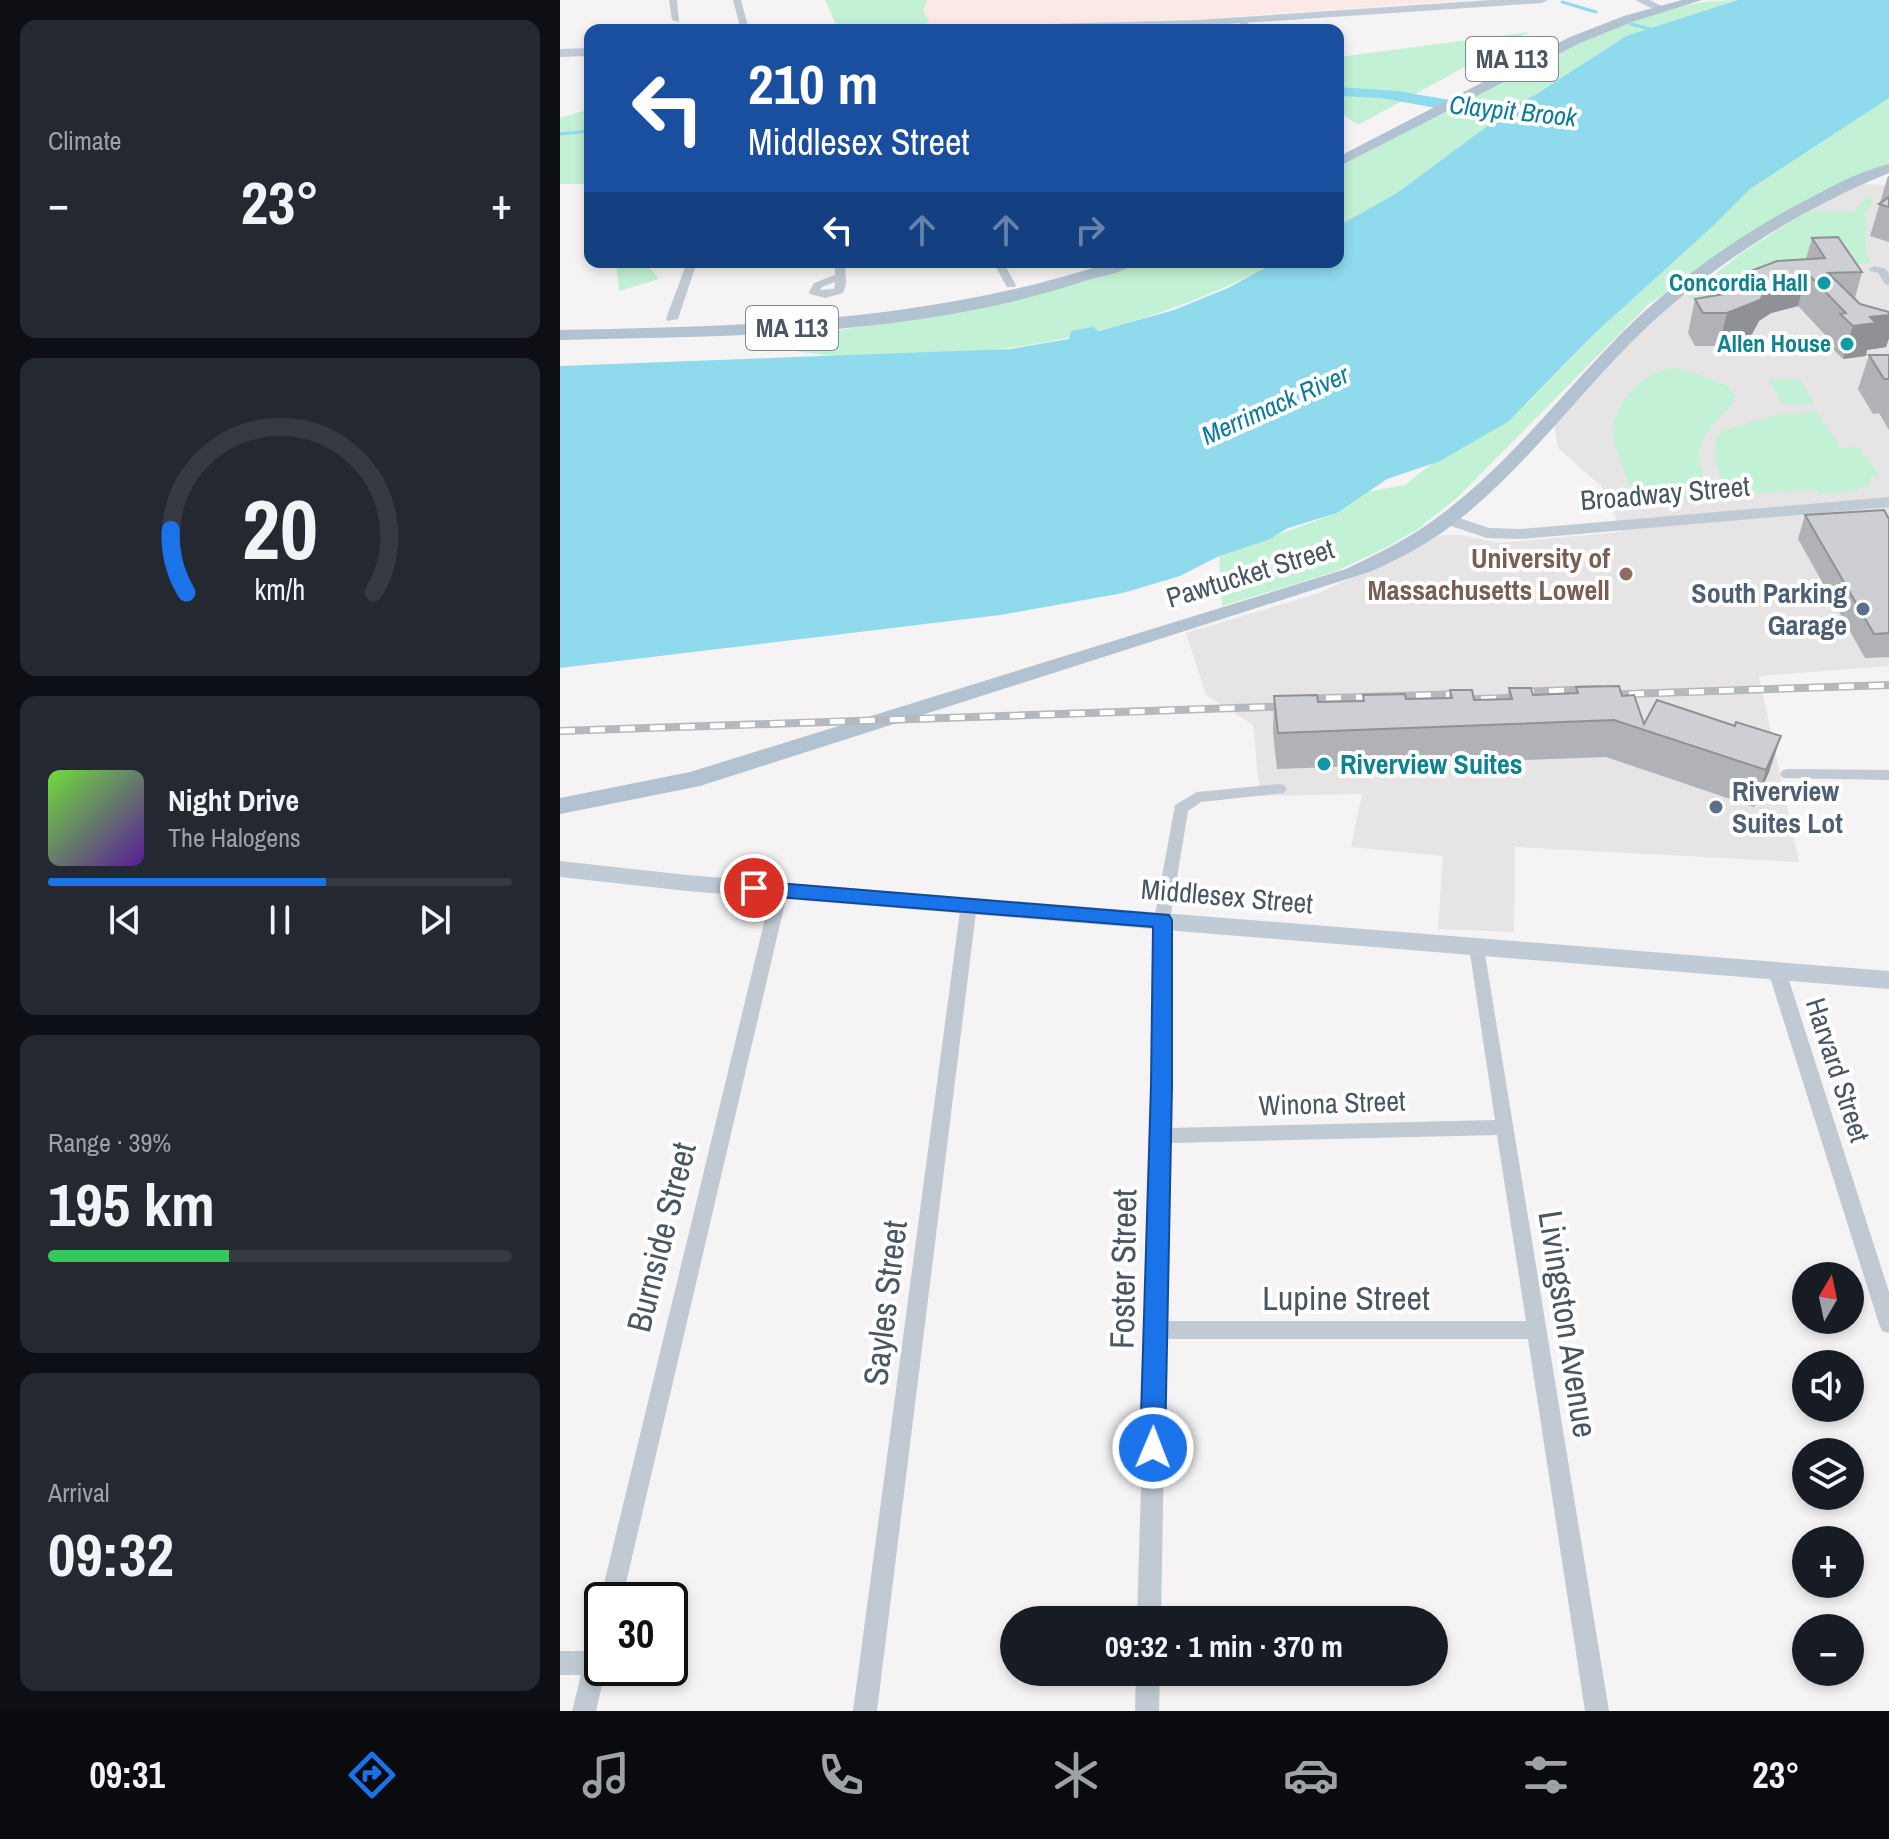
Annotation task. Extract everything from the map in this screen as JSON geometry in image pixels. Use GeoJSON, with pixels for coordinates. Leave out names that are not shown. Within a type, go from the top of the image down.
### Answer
{"type":"FeatureCollection","features":[{"type":"Feature","properties":{"kind":"main road"},"geometry":{"type":"LineString","coordinates":[[1257,24],[1542,0]]}},
{"type":"Feature","properties":{"kind":"main road","name":"MA 113"},"geometry":{"type":"LineString","coordinates":[[1344,159],[1578,28],[1651,2],[1696,0]]}},
{"type":"Feature","properties":{"kind":"main road","name":"MA 113"},"geometry":{"type":"LineString","coordinates":[[1344,147],[1420,106],[1457,101],[1651,2]]}},
{"type":"Feature","properties":{"kind":"main road"},"geometry":{"type":"LineString","coordinates":[[560,53],[584,52]]}},
{"type":"Feature","properties":{"kind":"main road","name":"Pawtucket Street"},"geometry":{"type":"LineString","coordinates":[[560,806],[692,780],[1326,583],[1401,549],[1448,519],[1476,494],[1620,344],[1673,297],[1793,214],[1847,185],[1889,168]]}},
{"type":"Feature","properties":{"kind":"main road","name":"MA 113"},"geometry":{"type":"LineString","coordinates":[[560,322],[852,312],[923,303],[1011,285],[1072,268]]}},
{"type":"Feature","properties":{"kind":"main road","name":"MA 113"},"geometry":{"type":"LineString","coordinates":[[560,335],[803,328],[909,317],[1024,294],[1108,268]]}},
{"type":"Feature","properties":{"kind":"main road","name":"Broadway Street"},"geometry":{"type":"LineString","coordinates":[[1448,519],[1487,533],[1520,534],[1889,502]]}},
{"type":"Feature","properties":{"kind":"main road","name":"Middlesex Street"},"geometry":{"type":"LineString","coordinates":[[560,869],[780,890],[1889,980]]}},
{"type":"Feature","properties":{"kind":"street"},"geometry":{"type":"LineString","coordinates":[[673,0],[676,20]]}},
{"type":"Feature","properties":{"kind":"street"},"geometry":{"type":"LineString","coordinates":[[737,0],[743,24]]}},
{"type":"Feature","properties":{"kind":"street"},"geometry":{"type":"LineString","coordinates":[[672,319],[690,268]]}},
{"type":"Feature","properties":{"kind":"street"},"geometry":{"type":"LineString","coordinates":[[840,268],[840,277]]}},
{"type":"Feature","properties":{"kind":"street"},"geometry":{"type":"LineString","coordinates":[[1001,268],[1011,285]]}},
{"type":"Feature","properties":{"kind":"street"},"geometry":{"type":"LineString","coordinates":[[1874,269],[1882,271],[1889,282]]}},
{"type":"Feature","properties":{"kind":"street"},"geometry":{"type":"LineString","coordinates":[[1788,774],[1889,775]]}},
{"type":"Feature","properties":{"kind":"street","name":"Foster Street"},"geometry":{"type":"LineString","coordinates":[[1149,1606],[1162,920],[1181,809],[1197,797],[1279,789]]}},
{"type":"Feature","properties":{"kind":"street","name":"Burnside Street"},"geometry":{"type":"LineString","coordinates":[[615,1582],[780,890]]}},
{"type":"Feature","properties":{"kind":"street","name":"Sayles Street"},"geometry":{"type":"LineString","coordinates":[[865,1711],[969,904]]}},
{"type":"Feature","properties":{"kind":"street","name":"Livingston Avenue"},"geometry":{"type":"LineString","coordinates":[[1477,947],[1597,1711]]}},
{"type":"Feature","properties":{"kind":"street","name":"Harvard Street"},"geometry":{"type":"LineString","coordinates":[[1777,971],[1889,1324]]}},
{"type":"Feature","properties":{"kind":"street","name":"Winona Street"},"geometry":{"type":"LineString","coordinates":[[1160,1136],[1505,1127]]}},
{"type":"Feature","properties":{"kind":"street","name":"Lupine Street"},"geometry":{"type":"LineString","coordinates":[[1155,1330],[1537,1330]]}},
{"type":"Feature","properties":{"kind":"street"},"geometry":{"type":"LineString","coordinates":[[560,1663],[584,1663]]}},
{"type":"Feature","properties":{"kind":"street"},"geometry":{"type":"LineString","coordinates":[[584,1711],[590,1686]]}},
{"type":"Feature","properties":{"kind":"street"},"geometry":{"type":"LineString","coordinates":[[1147,1711],[1148,1686]]}},
{"type":"Feature","properties":{"kind":"shaded area"},"geometry":{"type":"Polygon","coordinates":[[[827,0],[1467,0],[1207,18],[1022,24],[834,24],[827,0]]]}},
{"type":"Feature","properties":{"kind":"shaded area","name":"University of Massachusetts Lowell"},"geometry":{"type":"Polygon","coordinates":[[[1864,184],[1889,185],[1889,666],[1759,676],[1799,862],[1515,847],[1514,932],[1438,929],[1443,856],[1351,847],[1362,794],[1260,796],[1253,725],[1206,695],[1186,633],[1319,593],[1442,535],[1461,535],[1499,543],[1622,532],[1601,486],[1558,448],[1554,423],[1642,329],[1666,308],[1781,227],[1827,200],[1864,184]]]}},
{"type":"Feature","properties":{"kind":"green space"},"geometry":{"type":"Polygon","coordinates":[[[825,0],[927,0],[923,11],[929,21],[925,24],[836,24],[825,0]]]}},
{"type":"Feature","properties":{"kind":"green space"},"geometry":{"type":"Polygon","coordinates":[[[1738,0],[1626,36],[1535,95],[1511,106],[1498,119],[1397,193],[1344,223],[1344,164],[1553,55],[1612,28],[1674,8],[1738,0]]]}},
{"type":"Feature","properties":{"kind":"green space"},"geometry":{"type":"Polygon","coordinates":[[[1529,32],[1358,125],[1344,115],[1344,56],[1529,32]]]}},
{"type":"Feature","properties":{"kind":"green space"},"geometry":{"type":"Polygon","coordinates":[[[1889,98],[1889,164],[1820,192],[1649,304],[1458,497],[1418,529],[1337,571],[1222,606],[1219,556],[1337,513],[1367,492],[1405,485],[1434,462],[1527,404],[1593,335],[1750,189],[1889,98]]]}},
{"type":"Feature","properties":{"kind":"green space"},"geometry":{"type":"Polygon","coordinates":[[[584,111],[584,184],[560,184],[560,118],[584,111]]]}},
{"type":"Feature","properties":{"kind":"green space"},"geometry":{"type":"Polygon","coordinates":[[[1867,198],[1875,200],[1865,212],[1866,255],[1872,264],[1786,265],[1784,287],[1752,288],[1704,302],[1688,298],[1740,254],[1809,211],[1853,212],[1867,198]]]}},
{"type":"Feature","properties":{"kind":"green space"},"geometry":{"type":"Polygon","coordinates":[[[617,268],[650,268],[659,279],[619,291],[617,268]]]}},
{"type":"Feature","properties":{"kind":"green space"},"geometry":{"type":"Polygon","coordinates":[[[1124,268],[1263,268],[1175,307],[1122,324],[1015,347],[906,357],[821,355],[772,348],[846,329],[1002,304],[1124,268]]]}},
{"type":"Feature","properties":{"kind":"green space"},"geometry":{"type":"Polygon","coordinates":[[[1678,368],[1726,385],[1736,397],[1708,431],[1701,445],[1699,459],[1705,492],[1690,500],[1652,502],[1634,491],[1626,476],[1614,441],[1615,419],[1626,397],[1645,379],[1667,369],[1678,368]]]}},
{"type":"Feature","properties":{"kind":"green space"},"geometry":{"type":"Polygon","coordinates":[[[1800,379],[1814,404],[1783,405],[1769,380],[1800,379]]]}},
{"type":"Feature","properties":{"kind":"green space"},"geometry":{"type":"Polygon","coordinates":[[[1817,412],[1841,448],[1859,447],[1880,476],[1871,477],[1867,489],[1860,487],[1857,491],[1819,494],[1815,489],[1729,495],[1715,454],[1722,431],[1776,415],[1817,412]]]}},
{"type":"Feature","properties":{"kind":"water","name":"Merrimack River"},"geometry":{"type":"Polygon","coordinates":[[[1738,0],[1889,0],[1889,98],[1750,189],[1593,335],[1509,421],[1440,461],[1387,479],[1337,513],[1288,528],[1270,539],[1219,556],[1180,576],[1123,593],[1000,615],[560,668],[560,366],[1010,349],[1069,339],[1071,331],[1093,327],[1099,331],[1174,310],[1228,288],[1264,268],[1344,268],[1344,223],[1397,193],[1497,119],[1381,98],[1344,96],[1344,87],[1397,91],[1491,107],[1511,106],[1535,95],[1626,36],[1738,0]]]}},
{"type":"Feature","properties":{"kind":"building"},"geometry":{"type":"Polygon","coordinates":[[[1889,197],[1889,207],[1879,204],[1889,197]]]}},
{"type":"Feature","properties":{"kind":"building"},"geometry":{"type":"Polygon","coordinates":[[[1838,237],[1862,272],[1828,273],[1860,304],[1889,312],[1889,315],[1870,317],[1876,323],[1853,326],[1840,314],[1846,313],[1807,273],[1779,279],[1767,288],[1760,300],[1727,313],[1703,313],[1695,299],[1724,294],[1736,286],[1743,274],[1777,261],[1825,258],[1812,238],[1838,237]]]}},
{"type":"Feature","properties":{"kind":"building"},"geometry":{"type":"Polygon","coordinates":[[[1869,355],[1889,355],[1889,379],[1884,379],[1869,355]]]}},
{"type":"Feature","properties":{"kind":"building"},"geometry":{"type":"Polygon","coordinates":[[[1884,510],[1889,519],[1889,633],[1874,634],[1805,515],[1884,510]]]}},
{"type":"Feature","properties":{"kind":"building"},"geometry":{"type":"Polygon","coordinates":[[[1619,686],[1622,696],[1634,695],[1644,724],[1657,700],[1735,726],[1736,722],[1781,736],[1766,770],[1614,720],[1278,733],[1274,696],[1317,695],[1318,702],[1364,701],[1363,695],[1405,694],[1406,699],[1452,698],[1450,690],[1472,690],[1474,700],[1512,699],[1509,688],[1531,688],[1533,695],[1578,693],[1576,687],[1619,686]]]}},
{"type":"Feature","properties":{"kind":"waterway"},"geometry":{"type":"LineString","coordinates":[[1562,2],[1596,12]]}},
{"type":"Feature","properties":{"kind":"waterway"},"geometry":{"type":"LineString","coordinates":[[1631,24],[1650,29]]}},
{"type":"Feature","properties":{"kind":"waterway","name":"Claypit Brook"},"geometry":{"type":"LineString","coordinates":[[560,134],[584,132]]}},
{"type":"Feature","properties":{"kind":"railway"},"geometry":{"type":"LineString","coordinates":[[1599,695],[1889,685]]}},
{"type":"Feature","properties":{"kind":"railway"},"geometry":{"type":"LineString","coordinates":[[1519,692],[1599,689]]}},
{"type":"Feature","properties":{"kind":"railway"},"geometry":{"type":"LineString","coordinates":[[1296,699],[1463,694]]}},
{"type":"Feature","properties":{"kind":"railway"},"geometry":{"type":"LineString","coordinates":[[1451,700],[1531,697]]}},
{"type":"Feature","properties":{"kind":"railway"},"geometry":{"type":"LineString","coordinates":[[560,731],[1296,706]]}},
{"type":"Feature","properties":{"kind":"place","name":"Concordia Hall"},"geometry":{"type":"Point","coordinates":[1824,283]}},
{"type":"Feature","properties":{"kind":"place","name":"Allen House"},"geometry":{"type":"Point","coordinates":[1847,344]}},
{"type":"Feature","properties":{"kind":"place","name":"University of Massachusetts Lowell"},"geometry":{"type":"Point","coordinates":[1626,574]}},
{"type":"Feature","properties":{"kind":"place","name":"South Parking Garage"},"geometry":{"type":"Point","coordinates":[1863,609]}},
{"type":"Feature","properties":{"kind":"place","name":"Riverview Suites"},"geometry":{"type":"Point","coordinates":[1324,764]}},
{"type":"Feature","properties":{"kind":"place","name":"Riverview Suites Lot"},"geometry":{"type":"Point","coordinates":[1716,807]}},
{"type":"Feature","properties":{"kind":"route"},"geometry":{"type":"LineString","coordinates":[[754,888],[1162,920],[1162,1085],[1153,1448]]}}]}
